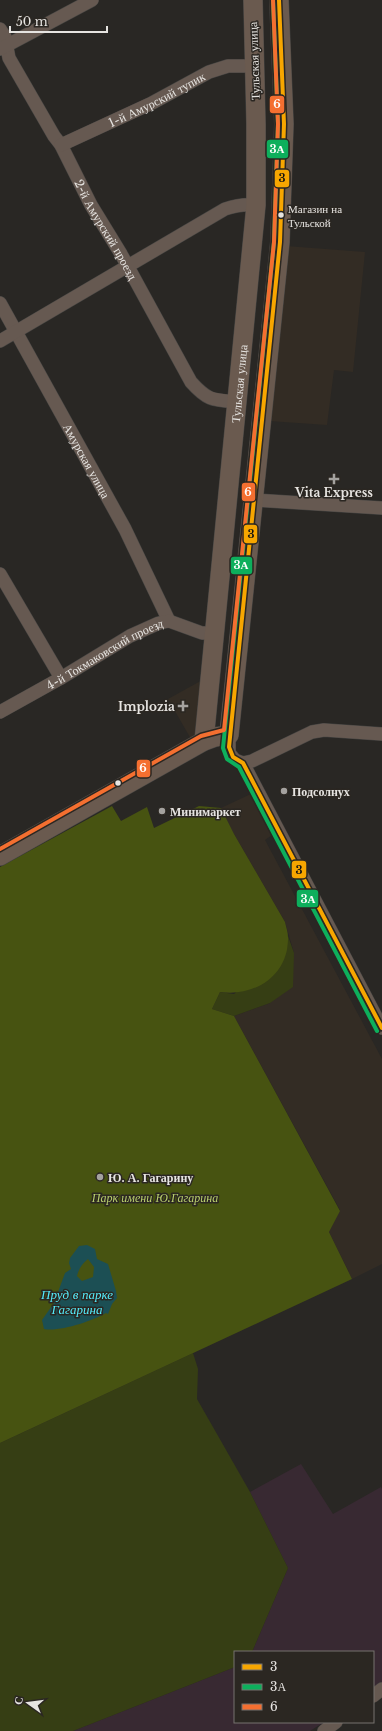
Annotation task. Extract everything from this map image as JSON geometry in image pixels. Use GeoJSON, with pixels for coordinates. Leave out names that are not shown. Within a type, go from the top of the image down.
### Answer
{"type":"FeatureCollection","features":[{"type":"Feature","properties":{"kind":"street"},"geometry":{"type":"LineString","coordinates":[[3,48],[92,0]]}},
{"type":"Feature","properties":{"kind":"street","name":"Тульская улица"},"geometry":{"type":"LineString","coordinates":[[204,741],[256,206],[253,0]]}},
{"type":"Feature","properties":{"kind":"street"},"geometry":{"type":"LineString","coordinates":[[279,0],[284,124],[281,213],[254,500],[229,735],[229,754],[236,760],[243,763],[252,761],[312,732],[324,730],[382,734]]}},
{"type":"Feature","properties":{"kind":"street","name":"2-й Амурский проезд"},"geometry":{"type":"LineString","coordinates":[[0,29],[5,37],[3,48],[54,136],[61,145],[91,205],[191,382],[204,396],[217,400],[237,402]]}},
{"type":"Feature","properties":{"kind":"street","name":"1-й Амурский тупик"},"geometry":{"type":"LineString","coordinates":[[61,145],[152,103],[209,72],[228,66],[255,66]]}},
{"type":"Feature","properties":{"kind":"street"},"geometry":{"type":"LineString","coordinates":[[0,341],[225,209],[239,205],[256,206]]}},
{"type":"Feature","properties":{"kind":"street","name":"Амурская улица"},"geometry":{"type":"LineString","coordinates":[[0,304],[125,529],[169,621]]}},
{"type":"Feature","properties":{"kind":"street"},"geometry":{"type":"LineString","coordinates":[[254,500],[382,508]]}},
{"type":"Feature","properties":{"kind":"street"},"geometry":{"type":"LineString","coordinates":[[0,574],[62,678]]}},
{"type":"Feature","properties":{"kind":"street","name":"4-й Токмаковский проезд"},"geometry":{"type":"LineString","coordinates":[[0,712],[62,678],[130,636],[169,621],[202,632],[215,633]]}},
{"type":"Feature","properties":{"kind":"street"},"geometry":{"type":"LineString","coordinates":[[0,856],[204,741],[229,735]]}},
{"type":"Feature","properties":{"kind":"street"},"geometry":{"type":"LineString","coordinates":[[243,763],[382,1028]]}},
{"type":"Feature","properties":{"kind":"street"},"geometry":{"type":"LineString","coordinates":[[374,1695],[382,1689]]}},
{"type":"Feature","properties":{"kind":"street"},"geometry":{"type":"LineString","coordinates":[[324,1731],[335,1723]]}},
{"type":"Feature","properties":{"kind":"shaded area"},"geometry":{"type":"Polygon","coordinates":[[[286,246],[365,252],[353,372],[334,370],[327,425],[269,421],[286,246]]]}},
{"type":"Feature","properties":{"kind":"shaded area"},"geometry":{"type":"Polygon","coordinates":[[[206,678],[197,732],[191,739],[168,699],[206,678]]]}},
{"type":"Feature","properties":{"kind":"shaded area"},"geometry":{"type":"Polygon","coordinates":[[[253,793],[272,835],[265,840],[382,1059],[382,1264],[352,1279],[329,1232],[340,1210],[234,1016],[270,1003],[294,953],[285,922],[234,834],[221,808],[253,793]]]}},
{"type":"Feature","properties":{"kind":"shaded area"},"geometry":{"type":"Polygon","coordinates":[[[301,1464],[333,1514],[381,1487],[382,1685],[374,1689],[374,1651],[252,1651],[288,1568],[250,1492],[301,1464]]]}},
{"type":"Feature","properties":{"kind":"shaded area"},"geometry":{"type":"Polygon","coordinates":[[[234,1667],[234,1723],[322,1723],[310,1731],[73,1731],[234,1667]]]}},
{"type":"Feature","properties":{"kind":"green space","name":"Парк имени Ю.Гагарина"},"geometry":{"type":"Polygon","coordinates":[[[112,806],[121,821],[147,807],[154,828],[199,806],[221,808],[234,834],[285,922],[288,935],[287,950],[283,962],[276,972],[268,981],[246,991],[233,993],[220,992],[212,1009],[234,1016],[340,1211],[329,1232],[352,1279],[0,1443],[0,867],[112,806]]]}},
{"type":"Feature","properties":{"kind":"green space"},"geometry":{"type":"Polygon","coordinates":[[[288,936],[294,953],[293,987],[270,1003],[234,1016],[212,1009],[220,992],[234,994],[287,948],[288,936]]]}},
{"type":"Feature","properties":{"kind":"green space"},"geometry":{"type":"Polygon","coordinates":[[[193,1353],[198,1369],[197,1399],[250,1492],[288,1568],[252,1651],[234,1651],[234,1667],[73,1731],[0,1731],[0,1443],[193,1353]]]}},
{"type":"Feature","properties":{"kind":"water","name":"Пруд в парке Гагарина"},"geometry":{"type":"Polygon","coordinates":[[[87,1245],[95,1249],[97,1259],[108,1264],[117,1298],[112,1304],[108,1314],[106,1313],[93,1319],[67,1327],[51,1330],[44,1329],[42,1320],[54,1303],[65,1273],[71,1269],[69,1263],[70,1258],[79,1246],[87,1245]],[[88,1259],[81,1266],[77,1276],[82,1281],[93,1277],[94,1267],[88,1259]]]}},
{"type":"Feature","properties":{"kind":"transit line","name":"3А"},"geometry":{"type":"LineString","coordinates":[[273,0],[278,124],[274,242],[223,748],[227,759],[239,767],[377,1031]]}},
{"type":"Feature","properties":{"kind":"transit line","name":"6"},"geometry":{"type":"LineString","coordinates":[[0,849],[201,736],[224,730],[274,242],[278,124],[273,0]]}},
{"type":"Feature","properties":{"kind":"transit line","name":"3"},"geometry":{"type":"LineString","coordinates":[[279,0],[284,124],[280,242],[229,747],[233,757],[243,763],[382,1028]]}},
{"type":"Feature","properties":{"kind":"place","name":"Магазин на Тульской"},"geometry":{"type":"Point","coordinates":[281,215]}},
{"type":"Feature","properties":{"kind":"place","name":"Vita Express"},"geometry":{"type":"Point","coordinates":[334,479]}},
{"type":"Feature","properties":{"kind":"place","name":"Implozia"},"geometry":{"type":"Point","coordinates":[183,706]}},
{"type":"Feature","properties":{"kind":"place","name":"Подсолнух"},"geometry":{"type":"Point","coordinates":[284,791]}},
{"type":"Feature","properties":{"kind":"place","name":"Минимаркет"},"geometry":{"type":"Point","coordinates":[162,811]}},
{"type":"Feature","properties":{"kind":"place","name":"Ю. А. Гагарину"},"geometry":{"type":"Point","coordinates":[100,1177]}}]}
